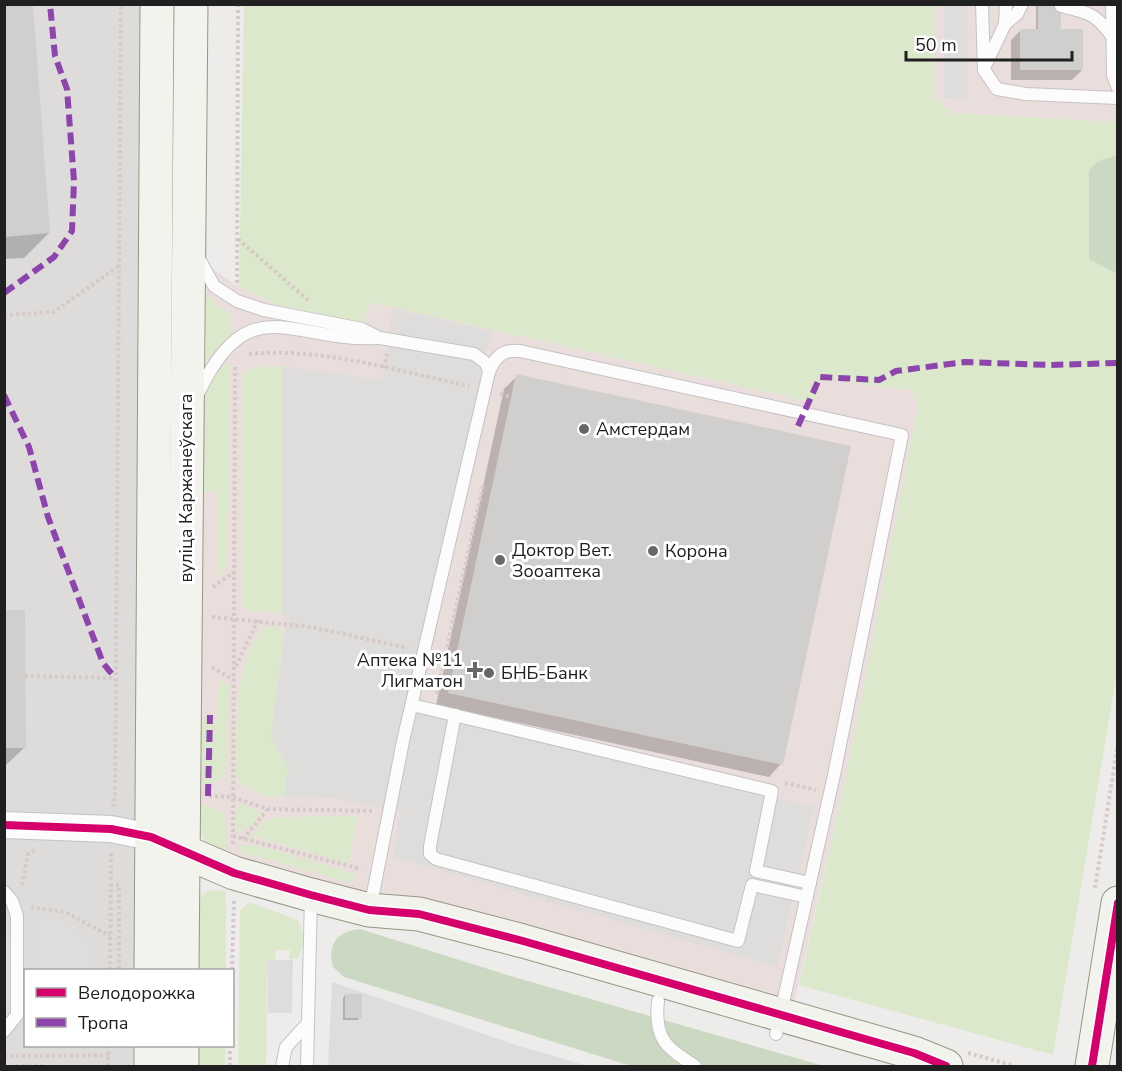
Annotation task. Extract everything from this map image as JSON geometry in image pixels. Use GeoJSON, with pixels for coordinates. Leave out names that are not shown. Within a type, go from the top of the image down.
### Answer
{"type":"FeatureCollection","features":[{"type":"Feature","properties":{"kind":"main road","name":"вуліца Каржанеўскага"},"geometry":{"type":"LineString","coordinates":[[151,969],[157,4]]}},
{"type":"Feature","properties":{"kind":"main road","name":"вуліца Каржанеўскага"},"geometry":{"type":"LineString","coordinates":[[182,969],[181,850],[191,4]]}},
{"type":"Feature","properties":{"kind":"main road"},"geometry":{"type":"LineString","coordinates":[[151,837],[234,873],[369,910],[419,914],[778,1024],[892,1066]]}},
{"type":"Feature","properties":{"kind":"main road"},"geometry":{"type":"LineString","coordinates":[[1092,1066],[1118,903]]}},
{"type":"Feature","properties":{"kind":"main road"},"geometry":{"type":"LineString","coordinates":[[369,910],[418,933],[658,1001],[914,1053],[946,1066]]}},
{"type":"Feature","properties":{"kind":"main road"},"geometry":{"type":"LineString","coordinates":[[151,1047],[151,1066]]}},
{"type":"Feature","properties":{"kind":"main road"},"geometry":{"type":"LineString","coordinates":[[182,1047],[182,1066]]}},
{"type":"Feature","properties":{"kind":"street"},"geometry":{"type":"LineString","coordinates":[[4,825],[111,829],[151,837]]}},
{"type":"Feature","properties":{"kind":"lane"},"geometry":{"type":"LineString","coordinates":[[982,4],[984,70],[997,89],[1026,94],[1118,98]]}},
{"type":"Feature","properties":{"kind":"lane"},"geometry":{"type":"LineString","coordinates":[[984,70],[1005,24],[1006,4]]}},
{"type":"Feature","properties":{"kind":"lane"},"geometry":{"type":"LineString","coordinates":[[1005,24],[1017,14],[1022,4]]}},
{"type":"Feature","properties":{"kind":"lane"},"geometry":{"type":"LineString","coordinates":[[1112,4],[1113,75],[1118,88]]}},
{"type":"Feature","properties":{"kind":"lane"},"geometry":{"type":"LineString","coordinates":[[1061,6],[1083,10],[1098,17],[1112,36]]}},
{"type":"Feature","properties":{"kind":"lane"},"geometry":{"type":"LineString","coordinates":[[188,230],[201,264],[214,286],[237,301],[264,310],[362,329],[380,338]]}},
{"type":"Feature","properties":{"kind":"lane"},"geometry":{"type":"LineString","coordinates":[[186,432],[194,404],[208,373],[236,340],[267,326],[281,326],[360,339],[380,338],[474,354],[486,363],[489,372]]}},
{"type":"Feature","properties":{"kind":"lane"},"geometry":{"type":"LineString","coordinates":[[369,910],[412,705],[489,372],[497,356],[504,352],[520,351],[902,435],[834,775],[778,1024]]}},
{"type":"Feature","properties":{"kind":"lane"},"geometry":{"type":"LineString","coordinates":[[412,705],[772,791],[756,871],[810,883]]}},
{"type":"Feature","properties":{"kind":"lane"},"geometry":{"type":"LineString","coordinates":[[455,715],[429,846],[430,854],[436,859],[738,941],[752,885],[807,897]]}},
{"type":"Feature","properties":{"kind":"lane"},"geometry":{"type":"LineString","coordinates":[[4,892],[12,901],[17,916],[17,1015],[4,1031]]}},
{"type":"Feature","properties":{"kind":"lane"},"geometry":{"type":"LineString","coordinates":[[307,1066],[311,895]]}},
{"type":"Feature","properties":{"kind":"lane"},"geometry":{"type":"LineString","coordinates":[[658,1001],[656,1023],[667,1049],[695,1066]]}},
{"type":"Feature","properties":{"kind":"lane"},"geometry":{"type":"LineString","coordinates":[[282,1066],[285,1047],[308,1023]]}},
{"type":"Feature","properties":{"kind":"path"},"geometry":{"type":"LineString","coordinates":[[116,794],[121,4]]}},
{"type":"Feature","properties":{"kind":"path"},"geometry":{"type":"LineString","coordinates":[[237,286],[238,4]]}},
{"type":"Feature","properties":{"kind":"path"},"geometry":{"type":"LineString","coordinates":[[4,315],[54,312],[121,264]]}},
{"type":"Feature","properties":{"kind":"path"},"geometry":{"type":"LineString","coordinates":[[232,848],[235,362],[248,354],[283,351],[346,360],[469,386]]}},
{"type":"Feature","properties":{"kind":"path"},"geometry":{"type":"LineString","coordinates":[[500,406],[500,394],[505,384]]}},
{"type":"Feature","properties":{"kind":"path"},"geometry":{"type":"LineString","coordinates":[[500,394],[511,397]]}},
{"type":"Feature","properties":{"kind":"path"},"geometry":{"type":"LineString","coordinates":[[435,703],[485,474]]}},
{"type":"Feature","properties":{"kind":"path"},"geometry":{"type":"LineString","coordinates":[[213,587],[234,572]]}},
{"type":"Feature","properties":{"kind":"path"},"geometry":{"type":"LineString","coordinates":[[212,617],[234,617],[311,627],[412,648]]}},
{"type":"Feature","properties":{"kind":"path"},"geometry":{"type":"LineString","coordinates":[[234,670],[258,620]]}},
{"type":"Feature","properties":{"kind":"path"},"geometry":{"type":"LineString","coordinates":[[445,654],[456,656]]}},
{"type":"Feature","properties":{"kind":"path"},"geometry":{"type":"LineString","coordinates":[[212,666],[234,681]]}},
{"type":"Feature","properties":{"kind":"path"},"geometry":{"type":"LineString","coordinates":[[25,676],[115,678]]}},
{"type":"Feature","properties":{"kind":"path"},"geometry":{"type":"LineString","coordinates":[[777,781],[822,791]]}},
{"type":"Feature","properties":{"kind":"path"},"geometry":{"type":"LineString","coordinates":[[198,794],[232,797],[268,809],[374,811]]}},
{"type":"Feature","properties":{"kind":"path"},"geometry":{"type":"LineString","coordinates":[[243,839],[268,809]]}},
{"type":"Feature","properties":{"kind":"path"},"geometry":{"type":"LineString","coordinates":[[232,836],[361,870]]}},
{"type":"Feature","properties":{"kind":"path"},"geometry":{"type":"LineString","coordinates":[[110,969],[111,847]]}},
{"type":"Feature","properties":{"kind":"path"},"geometry":{"type":"LineString","coordinates":[[22,889],[21,880],[28,854],[38,849]]}},
{"type":"Feature","properties":{"kind":"path"},"geometry":{"type":"LineString","coordinates":[[110,885],[119,885],[119,969]]}},
{"type":"Feature","properties":{"kind":"path"},"geometry":{"type":"LineString","coordinates":[[232,969],[234,894]]}},
{"type":"Feature","properties":{"kind":"path"},"geometry":{"type":"LineString","coordinates":[[27,905],[37,910],[65,912],[110,936]]}},
{"type":"Feature","properties":{"kind":"path"},"geometry":{"type":"LineString","coordinates":[[108,1066],[109,1047]]}},
{"type":"Feature","properties":{"kind":"path"},"geometry":{"type":"LineString","coordinates":[[230,1047],[230,1066]]}},
{"type":"Feature","properties":{"kind":"path"},"geometry":{"type":"LineString","coordinates":[[16,1066],[43,1066],[42,1054]]}},
{"type":"Feature","properties":{"kind":"path"},"geometry":{"type":"LineString","coordinates":[[4,1056],[109,1055]]}},
{"type":"Feature","properties":{"kind":"shaded area"},"geometry":{"type":"Polygon","coordinates":[[[5,5],[146,5],[138,969],[24,969],[24,1047],[138,1047],[138,1066],[5,1066],[5,5]]]}},
{"type":"Feature","properties":{"kind":"shaded area"},"geometry":{"type":"Polygon","coordinates":[[[935,5],[1117,5],[1117,122],[951,114],[934,95],[935,5]]]}},
{"type":"Feature","properties":{"kind":"shaded area"},"geometry":{"type":"Polygon","coordinates":[[[944,5],[968,5],[968,99],[944,98],[944,5]]]}},
{"type":"Feature","properties":{"kind":"shaded area"},"geometry":{"type":"Polygon","coordinates":[[[207,265],[239,287],[278,305],[364,323],[369,302],[820,378],[910,390],[918,406],[846,777],[792,1012],[212,850],[198,800],[203,381],[206,361],[207,265]]]}},
{"type":"Feature","properties":{"kind":"shaded area"},"geometry":{"type":"Polygon","coordinates":[[[393,309],[491,331],[407,710],[814,807],[777,967],[393,857],[401,812],[332,798],[284,797],[288,767],[271,737],[287,615],[282,614],[283,366],[382,380],[393,309]]]}},
{"type":"Feature","properties":{"kind":"shaded area"},"geometry":{"type":"Polygon","coordinates":[[[34,914],[66,920],[89,940],[89,969],[34,969],[34,914]]]}},
{"type":"Feature","properties":{"kind":"shaded area"},"geometry":{"type":"Polygon","coordinates":[[[5,942],[11,942],[11,1013],[5,1012],[5,942]]]}},
{"type":"Feature","properties":{"kind":"shaded area"},"geometry":{"type":"Polygon","coordinates":[[[268,960],[293,960],[292,1013],[268,1013],[268,960]]]}},
{"type":"Feature","properties":{"kind":"shaded area"},"geometry":{"type":"Polygon","coordinates":[[[332,982],[519,1046],[588,1066],[328,1066],[332,982]]]}},
{"type":"Feature","properties":{"kind":"green space"},"geometry":{"type":"Polygon","coordinates":[[[244,5],[935,5],[934,95],[951,113],[1117,122],[1117,155],[1099,161],[1089,259],[1117,274],[1117,672],[1053,1055],[799,985],[846,777],[918,406],[910,390],[821,379],[815,403],[370,302],[364,323],[278,305],[239,287],[244,5]]]}},
{"type":"Feature","properties":{"kind":"green space"},"geometry":{"type":"Polygon","coordinates":[[[1118,155],[1117,274],[1089,259],[1089,170],[1099,161],[1118,155]]]}},
{"type":"Feature","properties":{"kind":"green space"},"geometry":{"type":"Polygon","coordinates":[[[206,294],[230,315],[231,333],[206,361],[206,294]]]}},
{"type":"Feature","properties":{"kind":"green space"},"geometry":{"type":"Polygon","coordinates":[[[229,362],[228,568],[217,577],[218,493],[204,491],[202,421],[208,388],[229,362]]]}},
{"type":"Feature","properties":{"kind":"green space"},"geometry":{"type":"Polygon","coordinates":[[[283,366],[282,614],[250,610],[244,607],[243,601],[243,373],[250,368],[283,366]]]}},
{"type":"Feature","properties":{"kind":"green space"},"geometry":{"type":"Polygon","coordinates":[[[271,626],[284,629],[271,737],[288,767],[284,797],[264,796],[239,782],[235,772],[238,699],[245,664],[260,631],[271,626]]]}},
{"type":"Feature","properties":{"kind":"green space"},"geometry":{"type":"Polygon","coordinates":[[[219,678],[229,685],[225,775],[209,785],[199,787],[199,720],[217,720],[219,678]]]}},
{"type":"Feature","properties":{"kind":"green space"},"geometry":{"type":"Polygon","coordinates":[[[198,805],[209,806],[223,815],[227,829],[226,857],[206,842],[200,830],[198,805]]]}},
{"type":"Feature","properties":{"kind":"green space"},"geometry":{"type":"Polygon","coordinates":[[[244,805],[261,813],[255,822],[240,833],[237,831],[235,810],[244,805]]]}},
{"type":"Feature","properties":{"kind":"green space"},"geometry":{"type":"Polygon","coordinates":[[[352,816],[358,819],[348,863],[251,836],[259,825],[275,817],[352,816]]]}},
{"type":"Feature","properties":{"kind":"green space"},"geometry":{"type":"Polygon","coordinates":[[[242,845],[259,846],[348,872],[356,875],[357,878],[352,883],[237,851],[242,845]]]}},
{"type":"Feature","properties":{"kind":"green space"},"geometry":{"type":"Polygon","coordinates":[[[226,891],[226,969],[189,969],[193,904],[206,892],[226,891]]]}},
{"type":"Feature","properties":{"kind":"green space"},"geometry":{"type":"Polygon","coordinates":[[[249,902],[298,920],[302,934],[303,944],[298,958],[289,960],[290,950],[276,950],[275,960],[268,960],[266,1066],[238,1066],[240,911],[249,902]]]}},
{"type":"Feature","properties":{"kind":"green space"},"geometry":{"type":"Polygon","coordinates":[[[360,929],[514,977],[824,1066],[631,1066],[344,977],[333,967],[331,952],[333,946],[340,936],[360,929]]]}},
{"type":"Feature","properties":{"kind":"green space"},"geometry":{"type":"Polygon","coordinates":[[[189,1047],[225,1047],[225,1066],[189,1066],[189,1047]]]}},
{"type":"Feature","properties":{"kind":"building"},"geometry":{"type":"Polygon","coordinates":[[[4,4],[33,4],[50,233],[4,237],[4,4]]]}},
{"type":"Feature","properties":{"kind":"building"},"geometry":{"type":"Polygon","coordinates":[[[1038,4],[1061,4],[1061,29],[1083,29],[1083,70],[1020,70],[1020,29],[1038,29],[1038,4]]]}},
{"type":"Feature","properties":{"kind":"building","name":"Корона"},"geometry":{"type":"Polygon","coordinates":[[[516,374],[851,446],[783,765],[448,693],[516,374]]]}},
{"type":"Feature","properties":{"kind":"building"},"geometry":{"type":"Polygon","coordinates":[[[4,610],[25,610],[26,748],[4,748],[4,610]]]}},
{"type":"Feature","properties":{"kind":"building"},"geometry":{"type":"Polygon","coordinates":[[[345,994],[362,994],[362,1018],[345,1018],[345,994]]]}},
{"type":"Feature","properties":{"kind":"marked path"},"geometry":{"type":"LineString","coordinates":[[4,293],[54,257],[72,231],[74,181],[67,89],[55,56],[50,4]]}},
{"type":"Feature","properties":{"kind":"marked path"},"geometry":{"type":"LineString","coordinates":[[798,426],[820,377],[879,380],[896,371],[965,362],[1049,365],[1118,363]]}},
{"type":"Feature","properties":{"kind":"marked path"},"geometry":{"type":"LineString","coordinates":[[4,395],[29,447],[48,517],[103,663],[115,678]]}},
{"type":"Feature","properties":{"kind":"marked path"},"geometry":{"type":"LineString","coordinates":[[208,796],[210,715]]}},
{"type":"Feature","properties":{"kind":"cycle path"},"geometry":{"type":"LineString","coordinates":[[4,825],[111,829],[151,837],[234,873],[369,910],[419,914],[523,941],[914,1053],[946,1066]]}},
{"type":"Feature","properties":{"kind":"cycle path"},"geometry":{"type":"LineString","coordinates":[[1092,1066],[1118,903]]}},
{"type":"Feature","properties":{"kind":"place","name":"Амстердам"},"geometry":{"type":"Point","coordinates":[584,429]}},
{"type":"Feature","properties":{"kind":"place","name":"Корона"},"geometry":{"type":"Point","coordinates":[653,551]}},
{"type":"Feature","properties":{"kind":"place","name":"Доктор Вет. Зооаптека"},"geometry":{"type":"Point","coordinates":[500,560]}},
{"type":"Feature","properties":{"kind":"place","name":"Аптека №11 Лигматон"},"geometry":{"type":"Point","coordinates":[475,670]}},
{"type":"Feature","properties":{"kind":"place","name":"БНБ-Банк"},"geometry":{"type":"Point","coordinates":[489,673]}}]}
